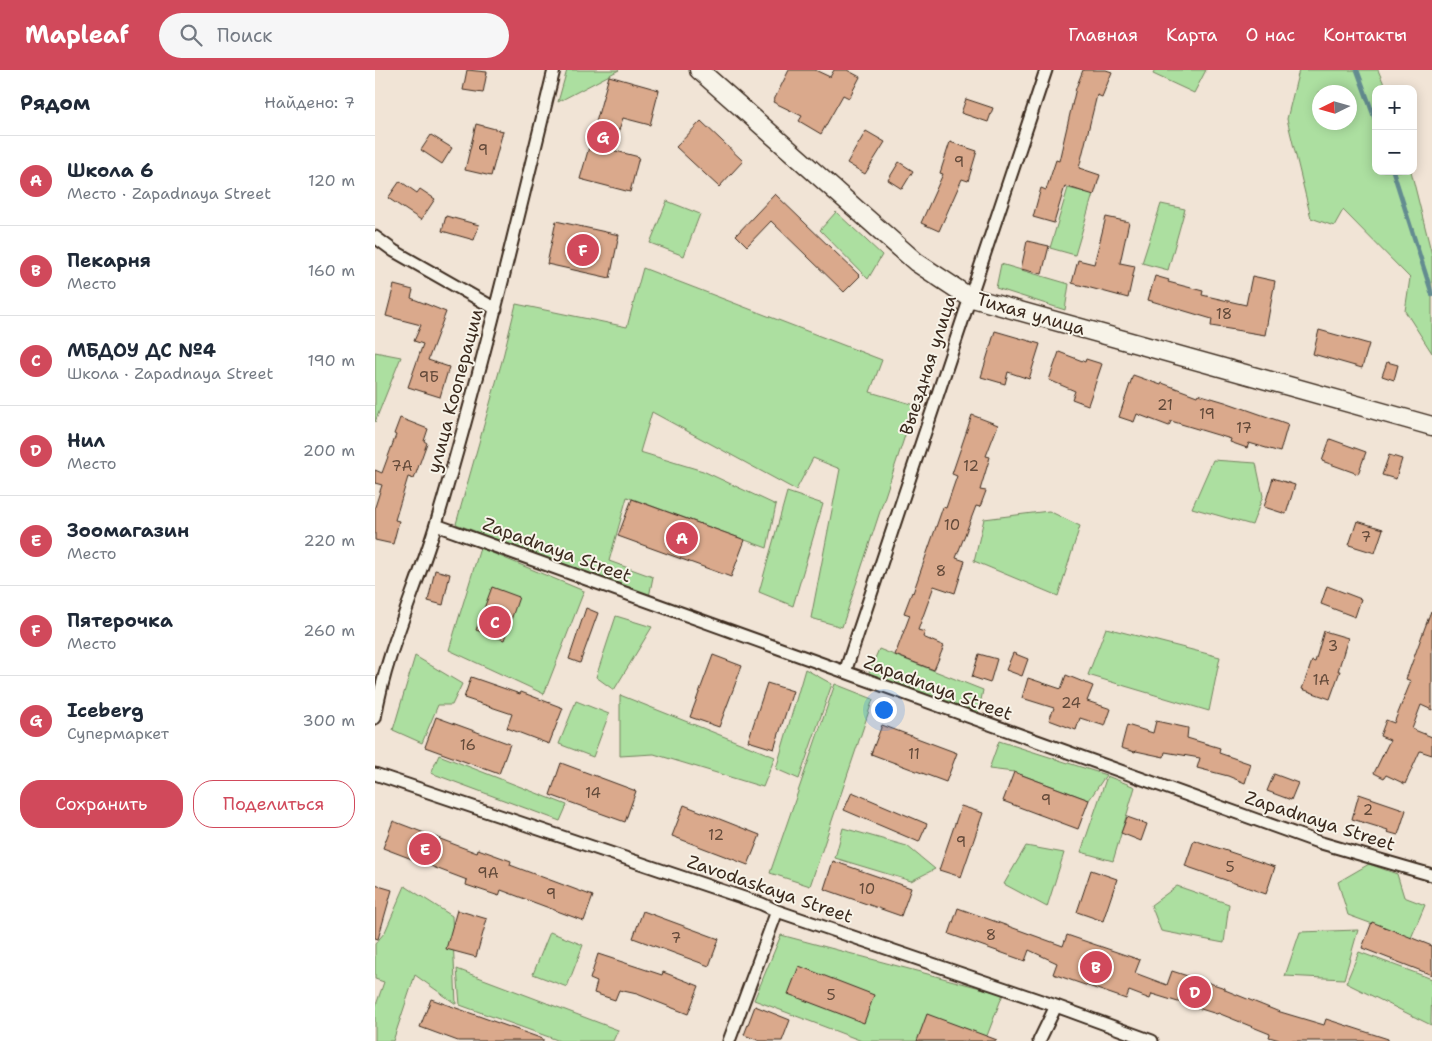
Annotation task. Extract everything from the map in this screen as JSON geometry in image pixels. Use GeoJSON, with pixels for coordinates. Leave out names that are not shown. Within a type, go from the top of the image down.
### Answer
{"type":"FeatureCollection","features":[{"type":"Feature","properties":{"kind":"main road","name":"Тихая улица"},"geometry":{"type":"LineString","coordinates":[[699,70],[916,262],[969,297],[1432,426]]}},
{"type":"Feature","properties":{"kind":"street","name":"улица Кооперации"},"geometry":{"type":"LineString","coordinates":[[375,718],[377,688],[436,525],[496,308],[554,70]]}},
{"type":"Feature","properties":{"kind":"street","name":"Выездная улица"},"geometry":{"type":"LineString","coordinates":[[845,672],[1045,70]]}},
{"type":"Feature","properties":{"kind":"street"},"geometry":{"type":"LineString","coordinates":[[375,237],[394,251],[496,308]]}},
{"type":"Feature","properties":{"kind":"street","name":"Zapadnaya Street"},"geometry":{"type":"LineString","coordinates":[[436,525],[1318,842],[1432,874]]}},
{"type":"Feature","properties":{"kind":"street","name":"Zavodaskaya Street"},"geometry":{"type":"LineString","coordinates":[[375,774],[752,901],[1152,1041]]}},
{"type":"Feature","properties":{"kind":"street"},"geometry":{"type":"LineString","coordinates":[[729,1041],[777,911]]}},
{"type":"Feature","properties":{"kind":"street"},"geometry":{"type":"LineString","coordinates":[[1039,1041],[1056,1006]]}},
{"type":"Feature","properties":{"kind":"green space"},"geometry":{"type":"Polygon","coordinates":[[[567,70],[619,70],[558,102],[567,70]]]}},
{"type":"Feature","properties":{"kind":"green space"},"geometry":{"type":"Polygon","coordinates":[[[1155,70],[1206,70],[1194,93],[1153,74],[1155,70]]]}},
{"type":"Feature","properties":{"kind":"green space"},"geometry":{"type":"Polygon","coordinates":[[[1299,70],[1378,70],[1384,85],[1372,85],[1372,175],[1412,175],[1432,255],[1432,353],[1405,311],[1410,278],[1343,210],[1334,226],[1311,218],[1287,119],[1299,70]]]}},
{"type":"Feature","properties":{"kind":"green space"},"geometry":{"type":"Polygon","coordinates":[[[1068,188],[1093,194],[1075,255],[1050,248],[1068,188]]]}},
{"type":"Feature","properties":{"kind":"green space"},"geometry":{"type":"Polygon","coordinates":[[[667,201],[700,214],[684,256],[650,243],[667,201]]]}},
{"type":"Feature","properties":{"kind":"green space"},"geometry":{"type":"Polygon","coordinates":[[[1161,204],[1185,209],[1168,270],[1142,263],[1161,204]]]}},
{"type":"Feature","properties":{"kind":"green space"},"geometry":{"type":"Polygon","coordinates":[[[836,212],[882,255],[868,279],[820,230],[836,212]]]}},
{"type":"Feature","properties":{"kind":"green space"},"geometry":{"type":"Polygon","coordinates":[[[1001,264],[1069,284],[1065,310],[996,288],[1001,264]]]}},
{"type":"Feature","properties":{"kind":"green space"},"geometry":{"type":"Polygon","coordinates":[[[643,268],[882,360],[870,392],[915,405],[842,627],[811,618],[840,469],[813,458],[796,490],[652,412],[640,452],[703,471],[776,505],[767,548],[627,497],[609,561],[653,577],[649,597],[456,524],[516,304],[627,327],[643,268]]]}},
{"type":"Feature","properties":{"kind":"green space"},"geometry":{"type":"Polygon","coordinates":[[[375,352],[401,357],[375,422],[375,352]]]}},
{"type":"Feature","properties":{"kind":"green space"},"geometry":{"type":"Polygon","coordinates":[[[1213,460],[1256,463],[1263,496],[1252,525],[1192,508],[1213,460]]]}},
{"type":"Feature","properties":{"kind":"green space"},"geometry":{"type":"Polygon","coordinates":[[[787,492],[823,504],[793,606],[759,592],[787,492]]]}},
{"type":"Feature","properties":{"kind":"green space"},"geometry":{"type":"Polygon","coordinates":[[[1049,511],[1080,526],[1058,596],[974,561],[984,519],[1049,511]]]}},
{"type":"Feature","properties":{"kind":"green space"},"geometry":{"type":"Polygon","coordinates":[[[480,548],[584,591],[544,694],[449,650],[480,548]]]}},
{"type":"Feature","properties":{"kind":"green space"},"geometry":{"type":"Polygon","coordinates":[[[616,616],[652,627],[614,690],[596,677],[616,616]]]}},
{"type":"Feature","properties":{"kind":"green space"},"geometry":{"type":"Polygon","coordinates":[[[1106,628],[1220,657],[1209,711],[1088,675],[1106,628]]]}},
{"type":"Feature","properties":{"kind":"green space"},"geometry":{"type":"Polygon","coordinates":[[[879,649],[983,690],[978,716],[867,677],[879,649]]]}},
{"type":"Feature","properties":{"kind":"green space"},"geometry":{"type":"Polygon","coordinates":[[[415,656],[462,684],[452,705],[438,705],[422,743],[393,730],[415,656]]]}},
{"type":"Feature","properties":{"kind":"green space"},"geometry":{"type":"Polygon","coordinates":[[[805,669],[832,684],[799,779],[776,769],[805,669]]]}},
{"type":"Feature","properties":{"kind":"green space"},"geometry":{"type":"Polygon","coordinates":[[[835,684],[873,699],[810,886],[770,873],[835,684]]]}},
{"type":"Feature","properties":{"kind":"green space"},"geometry":{"type":"Polygon","coordinates":[[[620,695],[775,757],[763,787],[654,754],[620,756],[620,695]]]}},
{"type":"Feature","properties":{"kind":"green space"},"geometry":{"type":"Polygon","coordinates":[[[576,701],[609,714],[593,757],[559,744],[576,701]]]}},
{"type":"Feature","properties":{"kind":"green space"},"geometry":{"type":"Polygon","coordinates":[[[999,741],[1106,775],[1089,800],[1014,772],[989,769],[999,741]]]}},
{"type":"Feature","properties":{"kind":"green space"},"geometry":{"type":"Polygon","coordinates":[[[439,755],[567,805],[560,821],[431,773],[439,755]]]}},
{"type":"Feature","properties":{"kind":"green space"},"geometry":{"type":"Polygon","coordinates":[[[1107,776],[1135,787],[1113,861],[1081,852],[1107,776]]]}},
{"type":"Feature","properties":{"kind":"green space"},"geometry":{"type":"Polygon","coordinates":[[[843,828],[907,846],[935,869],[911,881],[835,858],[843,828]]]}},
{"type":"Feature","properties":{"kind":"green space"},"geometry":{"type":"Polygon","coordinates":[[[1026,846],[1064,853],[1047,907],[1004,884],[1026,846]]]}},
{"type":"Feature","properties":{"kind":"green space"},"geometry":{"type":"Polygon","coordinates":[[[1369,864],[1397,874],[1404,897],[1425,905],[1411,938],[1348,915],[1338,882],[1369,864]]]}},
{"type":"Feature","properties":{"kind":"green space"},"geometry":{"type":"Polygon","coordinates":[[[405,886],[452,916],[456,1004],[415,975],[393,1041],[375,1041],[375,1008],[384,982],[375,979],[375,944],[385,932],[405,886]]]}},
{"type":"Feature","properties":{"kind":"green space"},"geometry":{"type":"Polygon","coordinates":[[[1177,886],[1229,904],[1224,943],[1161,931],[1151,905],[1177,886]]]}},
{"type":"Feature","properties":{"kind":"green space"},"geometry":{"type":"Polygon","coordinates":[[[1358,930],[1344,979],[1285,976],[1300,932],[1358,930]]]}},
{"type":"Feature","properties":{"kind":"green space"},"geometry":{"type":"Polygon","coordinates":[[[550,932],[583,945],[567,987],[533,974],[550,932]]]}},
{"type":"Feature","properties":{"kind":"green space"},"geometry":{"type":"Polygon","coordinates":[[[781,935],[1003,994],[985,1041],[862,1041],[754,1000],[781,935]]]}},
{"type":"Feature","properties":{"kind":"green space"},"geometry":{"type":"Polygon","coordinates":[[[1359,952],[1432,979],[1431,1025],[1346,983],[1359,952]]]}},
{"type":"Feature","properties":{"kind":"green space"},"geometry":{"type":"Polygon","coordinates":[[[457,969],[618,1030],[613,1041],[560,1041],[460,1005],[457,969]]]}},
{"type":"Feature","properties":{"kind":"building"},"geometry":{"type":"Polygon","coordinates":[[[467,70],[487,72],[483,93],[463,90],[467,70]]]}},
{"type":"Feature","properties":{"kind":"building"},"geometry":{"type":"Polygon","coordinates":[[[789,70],[815,70],[830,77],[834,70],[847,70],[860,77],[849,98],[843,95],[821,134],[799,121],[802,116],[773,102],[789,70]]]}},
{"type":"Feature","properties":{"kind":"building"},"geometry":{"type":"Polygon","coordinates":[[[1083,70],[1106,70],[1112,72],[1102,97],[1097,95],[1079,168],[1100,175],[1094,195],[1065,186],[1054,223],[1033,217],[1041,188],[1046,190],[1056,160],[1059,161],[1076,88],[1083,70]]]}},
{"type":"Feature","properties":{"kind":"building"},"geometry":{"type":"Polygon","coordinates":[[[609,76],[659,90],[650,125],[623,118],[612,150],[639,157],[630,192],[580,179],[609,76]]]}},
{"type":"Feature","properties":{"kind":"building"},"geometry":{"type":"Polygon","coordinates":[[[966,99],[993,108],[988,122],[961,113],[966,99]]]}},
{"type":"Feature","properties":{"kind":"building"},"geometry":{"type":"Polygon","coordinates":[[[701,121],[743,161],[719,187],[676,147],[701,121]]]}},
{"type":"Feature","properties":{"kind":"building"},"geometry":{"type":"Polygon","coordinates":[[[476,124],[503,131],[491,176],[465,170],[476,124]]]}},
{"type":"Feature","properties":{"kind":"building"},"geometry":{"type":"Polygon","coordinates":[[[866,131],[885,142],[865,174],[847,163],[866,131]]]}},
{"type":"Feature","properties":{"kind":"building"},"geometry":{"type":"Polygon","coordinates":[[[431,135],[452,148],[442,164],[421,150],[431,135]]]}},
{"type":"Feature","properties":{"kind":"building"},"geometry":{"type":"Polygon","coordinates":[[[950,142],[977,151],[968,181],[962,179],[939,231],[921,223],[943,174],[940,173],[950,142]]]}},
{"type":"Feature","properties":{"kind":"building"},"geometry":{"type":"Polygon","coordinates":[[[899,162],[913,171],[902,189],[888,180],[899,162]]]}},
{"type":"Feature","properties":{"kind":"building"},"geometry":{"type":"Polygon","coordinates":[[[400,181],[417,193],[420,189],[435,199],[421,220],[388,198],[400,181]]]}},
{"type":"Feature","properties":{"kind":"building"},"geometry":{"type":"Polygon","coordinates":[[[775,194],[860,276],[844,292],[771,221],[747,246],[736,235],[775,194]]]}},
{"type":"Feature","properties":{"kind":"building"},"geometry":{"type":"Polygon","coordinates":[[[446,216],[479,225],[474,240],[442,231],[446,216]]]}},
{"type":"Feature","properties":{"kind":"building"},"geometry":{"type":"Polygon","coordinates":[[[1106,217],[1129,222],[1120,263],[1135,266],[1128,298],[1072,283],[1078,260],[1094,264],[1106,217]]]}},
{"type":"Feature","properties":{"kind":"building"},"geometry":{"type":"Polygon","coordinates":[[[556,221],[619,235],[610,278],[547,264],[556,221]]]}},
{"type":"Feature","properties":{"kind":"building"},"geometry":{"type":"Polygon","coordinates":[[[1027,241],[1049,246],[1042,274],[1021,269],[1027,241]]]}},
{"type":"Feature","properties":{"kind":"building"},"geometry":{"type":"Polygon","coordinates":[[[1155,276],[1169,280],[1168,282],[1203,291],[1202,295],[1246,305],[1252,276],[1275,281],[1265,335],[1211,326],[1212,319],[1148,300],[1155,276]]]}},
{"type":"Feature","properties":{"kind":"building"},"geometry":{"type":"Polygon","coordinates":[[[394,285],[413,290],[411,298],[446,312],[428,360],[449,367],[440,397],[408,387],[423,344],[414,341],[421,325],[386,316],[394,285]]]}},
{"type":"Feature","properties":{"kind":"building"},"geometry":{"type":"Polygon","coordinates":[[[1319,330],[1369,344],[1362,368],[1313,354],[1319,330]]]}},
{"type":"Feature","properties":{"kind":"building"},"geometry":{"type":"Polygon","coordinates":[[[995,331],[1040,344],[1029,379],[1008,372],[1005,384],[981,377],[995,331]]]}},
{"type":"Feature","properties":{"kind":"building"},"geometry":{"type":"Polygon","coordinates":[[[1059,352],[1085,362],[1086,359],[1102,364],[1088,405],[1072,399],[1075,391],[1049,380],[1059,352]]]}},
{"type":"Feature","properties":{"kind":"building"},"geometry":{"type":"Polygon","coordinates":[[[1387,362],[1398,365],[1394,380],[1382,376],[1387,362]]]}},
{"type":"Feature","properties":{"kind":"building"},"geometry":{"type":"Polygon","coordinates":[[[1133,375],[1197,396],[1198,394],[1225,402],[1288,424],[1280,452],[1249,443],[1247,448],[1230,442],[1231,439],[1171,421],[1169,426],[1137,414],[1134,422],[1119,417],[1133,375]]]}},
{"type":"Feature","properties":{"kind":"building"},"geometry":{"type":"Polygon","coordinates":[[[972,415],[998,425],[986,456],[990,457],[980,490],[986,491],[980,507],[976,506],[956,558],[965,561],[955,593],[934,586],[918,630],[925,632],[923,637],[944,646],[934,670],[895,655],[910,615],[904,613],[913,593],[943,507],[946,508],[957,476],[952,474],[972,415]]]}},
{"type":"Feature","properties":{"kind":"building"},"geometry":{"type":"Polygon","coordinates":[[[400,418],[428,429],[424,441],[427,443],[414,479],[408,477],[395,520],[399,521],[393,544],[375,540],[375,507],[382,485],[375,483],[375,470],[382,473],[400,418]]]}},
{"type":"Feature","properties":{"kind":"building"},"geometry":{"type":"Polygon","coordinates":[[[1330,439],[1366,452],[1358,474],[1322,461],[1330,439]]]}},
{"type":"Feature","properties":{"kind":"building"},"geometry":{"type":"Polygon","coordinates":[[[1389,455],[1402,459],[1396,479],[1382,475],[1389,455]]]}},
{"type":"Feature","properties":{"kind":"building"},"geometry":{"type":"Polygon","coordinates":[[[1273,478],[1295,485],[1286,514],[1264,507],[1273,478]]]}},
{"type":"Feature","properties":{"kind":"building"},"geometry":{"type":"Polygon","coordinates":[[[632,499],[745,540],[731,577],[618,536],[632,499]]]}},
{"type":"Feature","properties":{"kind":"building"},"geometry":{"type":"Polygon","coordinates":[[[1357,521],[1383,529],[1375,553],[1349,545],[1357,521]]]}},
{"type":"Feature","properties":{"kind":"building"},"geometry":{"type":"Polygon","coordinates":[[[435,570],[450,574],[443,605],[428,601],[435,570]]]}},
{"type":"Feature","properties":{"kind":"building"},"geometry":{"type":"Polygon","coordinates":[[[1327,586],[1361,599],[1355,617],[1321,604],[1327,586]]]}},
{"type":"Feature","properties":{"kind":"building"},"geometry":{"type":"Polygon","coordinates":[[[492,587],[519,597],[504,640],[476,630],[492,587]]]}},
{"type":"Feature","properties":{"kind":"building"},"geometry":{"type":"Polygon","coordinates":[[[586,608],[598,613],[580,663],[569,659],[586,608]]]}},
{"type":"Feature","properties":{"kind":"building"},"geometry":{"type":"Polygon","coordinates":[[[1431,611],[1432,710],[1421,705],[1412,729],[1432,737],[1432,755],[1420,751],[1405,784],[1386,775],[1384,778],[1374,773],[1390,740],[1380,736],[1386,720],[1394,723],[1411,681],[1406,679],[1431,611]]]}},
{"type":"Feature","properties":{"kind":"building"},"geometry":{"type":"Polygon","coordinates":[[[1324,631],[1348,638],[1338,671],[1340,671],[1330,699],[1302,689],[1312,661],[1315,662],[1324,631]]]}},
{"type":"Feature","properties":{"kind":"building"},"geometry":{"type":"Polygon","coordinates":[[[1013,653],[1028,659],[1022,676],[1006,670],[1013,653]]]}},
{"type":"Feature","properties":{"kind":"building"},"geometry":{"type":"Polygon","coordinates":[[[979,654],[997,659],[990,683],[972,677],[979,654]]]}},
{"type":"Feature","properties":{"kind":"building"},"geometry":{"type":"Polygon","coordinates":[[[713,655],[742,666],[719,727],[690,717],[713,655]]]}},
{"type":"Feature","properties":{"kind":"building"},"geometry":{"type":"Polygon","coordinates":[[[1066,675],[1093,686],[1087,701],[1111,709],[1105,726],[1080,718],[1076,730],[1049,720],[1054,708],[1022,698],[1028,678],[1061,689],[1066,675]]]}},
{"type":"Feature","properties":{"kind":"building"},"geometry":{"type":"Polygon","coordinates":[[[471,677],[520,694],[521,692],[563,708],[549,744],[507,728],[512,714],[464,698],[471,677]]]}},
{"type":"Feature","properties":{"kind":"building"},"geometry":{"type":"Polygon","coordinates":[[[767,683],[793,691],[774,749],[748,741],[767,683]]]}},
{"type":"Feature","properties":{"kind":"building"},"geometry":{"type":"Polygon","coordinates":[[[436,717],[510,744],[499,774],[425,747],[436,717]]]}},
{"type":"Feature","properties":{"kind":"building"},"geometry":{"type":"Polygon","coordinates":[[[1156,721],[1188,728],[1187,738],[1220,748],[1219,753],[1251,764],[1245,783],[1228,776],[1197,768],[1200,758],[1165,752],[1164,757],[1121,748],[1127,725],[1153,733],[1156,721]]]}},
{"type":"Feature","properties":{"kind":"building"},"geometry":{"type":"Polygon","coordinates":[[[882,725],[957,753],[946,782],[871,754],[882,725]]]}},
{"type":"Feature","properties":{"kind":"building"},"geometry":{"type":"Polygon","coordinates":[[[561,763],[636,791],[625,822],[550,795],[561,763]]]}},
{"type":"Feature","properties":{"kind":"building"},"geometry":{"type":"Polygon","coordinates":[[[1014,772],[1089,800],[1078,829],[1003,801],[1014,772]]]}},
{"type":"Feature","properties":{"kind":"building"},"geometry":{"type":"Polygon","coordinates":[[[1274,774],[1298,783],[1291,800],[1267,791],[1274,774]]]}},
{"type":"Feature","properties":{"kind":"building"},"geometry":{"type":"Polygon","coordinates":[[[852,792],[927,824],[919,842],[844,810],[852,792]]]}},
{"type":"Feature","properties":{"kind":"building"},"geometry":{"type":"Polygon","coordinates":[[[1359,794],[1406,810],[1398,835],[1352,819],[1359,794]]]}},
{"type":"Feature","properties":{"kind":"building"},"geometry":{"type":"Polygon","coordinates":[[[684,805],[760,835],[748,865],[672,836],[684,805]]]}},
{"type":"Feature","properties":{"kind":"building"},"geometry":{"type":"Polygon","coordinates":[[[961,806],[983,813],[961,877],[939,870],[961,806]]]}},
{"type":"Feature","properties":{"kind":"building"},"geometry":{"type":"Polygon","coordinates":[[[1127,817],[1147,824],[1141,841],[1121,833],[1127,817]]]}},
{"type":"Feature","properties":{"kind":"building"},"geometry":{"type":"Polygon","coordinates":[[[393,821],[477,853],[478,849],[511,861],[510,865],[593,896],[584,921],[501,890],[499,896],[466,885],[467,880],[383,848],[393,821]]]}},
{"type":"Feature","properties":{"kind":"building"},"geometry":{"type":"Polygon","coordinates":[[[1194,840],[1275,867],[1266,894],[1185,866],[1194,840]]]}},
{"type":"Feature","properties":{"kind":"building"},"geometry":{"type":"Polygon","coordinates":[[[833,861],[911,888],[901,916],[824,889],[833,861]]]}},
{"type":"Feature","properties":{"kind":"building"},"geometry":{"type":"Polygon","coordinates":[[[1091,870],[1117,879],[1103,921],[1077,912],[1091,870]]]}},
{"type":"Feature","properties":{"kind":"building"},"geometry":{"type":"Polygon","coordinates":[[[375,885],[392,890],[378,939],[375,938],[375,885]]]}},
{"type":"Feature","properties":{"kind":"building"},"geometry":{"type":"Polygon","coordinates":[[[958,908],[1063,946],[1067,935],[1140,960],[1135,973],[1167,985],[1172,971],[1225,988],[1225,990],[1277,1011],[1324,1025],[1326,1019],[1388,1039],[1388,1041],[1283,1041],[1269,1037],[1270,1034],[1218,1013],[1152,994],[1150,999],[1129,991],[1126,999],[1053,974],[1057,963],[1029,950],[1025,961],[949,934],[958,908]]]}},
{"type":"Feature","properties":{"kind":"building"},"geometry":{"type":"Polygon","coordinates":[[[457,910],[487,919],[476,957],[446,949],[457,910]]]}},
{"type":"Feature","properties":{"kind":"building"},"geometry":{"type":"Polygon","coordinates":[[[643,911],[719,939],[709,966],[633,938],[643,911]]]}},
{"type":"Feature","properties":{"kind":"building"},"geometry":{"type":"Polygon","coordinates":[[[1372,922],[1432,946],[1432,975],[1362,948],[1372,922]]]}},
{"type":"Feature","properties":{"kind":"building"},"geometry":{"type":"Polygon","coordinates":[[[598,954],[662,975],[663,972],[699,986],[688,1014],[637,994],[619,990],[615,1000],[594,993],[597,982],[590,979],[598,954]]]}},
{"type":"Feature","properties":{"kind":"building"},"geometry":{"type":"Polygon","coordinates":[[[799,966],[874,995],[864,1023],[788,994],[799,966]]]}},
{"type":"Feature","properties":{"kind":"building"},"geometry":{"type":"Polygon","coordinates":[[[431,999],[543,1039],[543,1041],[458,1041],[420,1027],[431,999]]]}},
{"type":"Feature","properties":{"kind":"building"},"geometry":{"type":"Polygon","coordinates":[[[755,1006],[790,1020],[782,1041],[760,1041],[744,1035],[755,1006]]]}},
{"type":"Feature","properties":{"kind":"building"},"geometry":{"type":"Polygon","coordinates":[[[927,1014],[997,1040],[917,1041],[927,1014]]]}},
{"type":"Feature","properties":{"kind":"waterway"},"geometry":{"type":"LineString","coordinates":[[1357,70],[1372,111]]}},
{"type":"Feature","properties":{"kind":"waterway"},"geometry":{"type":"LineString","coordinates":[[1394,175],[1432,294]]}},
{"type":"Feature","properties":{"kind":"place","name":"Iceberg"},"geometry":{"type":"Point","coordinates":[603,137]}},
{"type":"Feature","properties":{"kind":"place","name":"Пятерочка"},"geometry":{"type":"Point","coordinates":[583,250]}},
{"type":"Feature","properties":{"kind":"place","name":"Школа 6"},"geometry":{"type":"Point","coordinates":[682,538]}},
{"type":"Feature","properties":{"kind":"place","name":"МБДОУ ДС №4"},"geometry":{"type":"Point","coordinates":[495,622]}},
{"type":"Feature","properties":{"kind":"place","name":"Зоомагазин"},"geometry":{"type":"Point","coordinates":[425,849]}},
{"type":"Feature","properties":{"kind":"place","name":"Пекарня"},"geometry":{"type":"Point","coordinates":[1096,967]}},
{"type":"Feature","properties":{"kind":"place","name":"Нил"},"geometry":{"type":"Point","coordinates":[1195,992]}}]}
